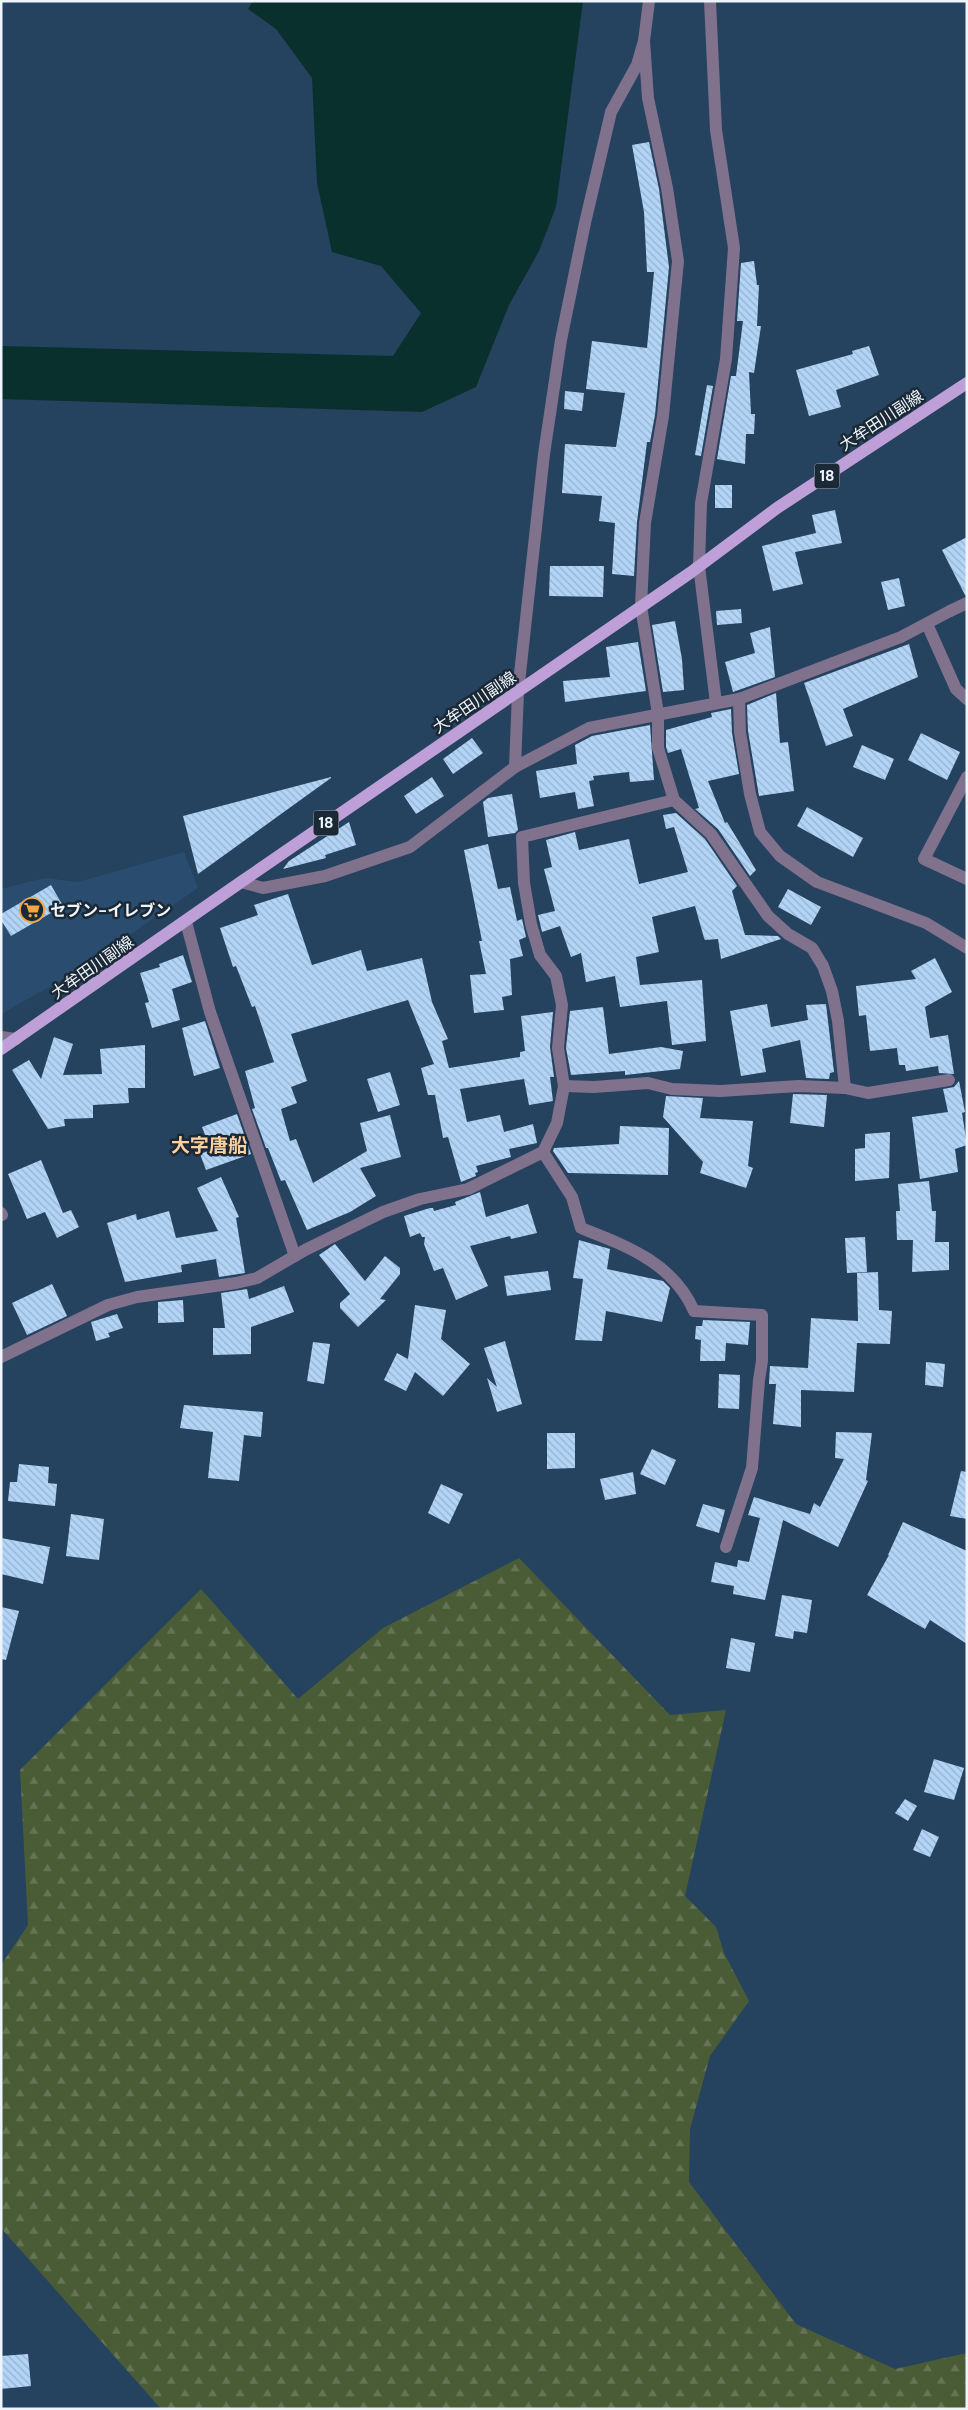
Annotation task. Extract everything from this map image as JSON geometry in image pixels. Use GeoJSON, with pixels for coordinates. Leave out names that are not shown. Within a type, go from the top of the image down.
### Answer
{"type":"FeatureCollection","features":[{"type":"Feature","properties":{"kind":"main road","name":"大牟田川副線"},"geometry":{"type":"LineString","coordinates":[[1,1049],[695,569],[777,508],[967,383]]}},
{"type":"Feature","properties":{"kind":"street"},"geometry":{"type":"LineString","coordinates":[[515,767],[518,692],[544,454],[562,340],[585,223],[611,112],[637,66],[644,41],[649,1]]}},
{"type":"Feature","properties":{"kind":"street"},"geometry":{"type":"LineString","coordinates":[[710,1],[716,130],[734,248],[726,359],[701,503],[695,569],[716,703]]}},
{"type":"Feature","properties":{"kind":"street"},"geometry":{"type":"LineString","coordinates":[[644,41],[648,98],[667,188],[678,261],[663,416],[645,523],[646,603],[658,714],[658,748],[674,800],[711,834],[768,916],[788,934],[812,948],[823,966],[832,991],[838,1021],[845,1088]]}},
{"type":"Feature","properties":{"kind":"street"},"geometry":{"type":"LineString","coordinates":[[241,882],[263,888],[325,876],[410,847],[515,767],[589,728],[739,699],[901,637],[967,602]]}},
{"type":"Feature","properties":{"kind":"street"},"geometry":{"type":"LineString","coordinates":[[927,624],[956,689],[967,699]]}},
{"type":"Feature","properties":{"kind":"street"},"geometry":{"type":"LineString","coordinates":[[739,699],[740,732],[750,794],[760,832],[780,856],[817,882],[926,923],[967,948]]}},
{"type":"Feature","properties":{"kind":"street"},"geometry":{"type":"LineString","coordinates":[[967,777],[924,860],[967,879]]}},
{"type":"Feature","properties":{"kind":"street"},"geometry":{"type":"LineString","coordinates":[[1,1357],[108,1305],[137,1297],[236,1283],[257,1278],[295,1256],[383,1212],[420,1199],[468,1189],[543,1152],[557,1123],[564,1086],[558,1048],[562,1005],[556,976],[540,955],[531,924],[524,884],[522,837],[674,800]]}},
{"type":"Feature","properties":{"kind":"street"},"geometry":{"type":"LineString","coordinates":[[186,922],[210,1012],[295,1256]]}},
{"type":"Feature","properties":{"kind":"street"},"geometry":{"type":"LineString","coordinates":[[1,1037],[16,1039]]}},
{"type":"Feature","properties":{"kind":"street"},"geometry":{"type":"LineString","coordinates":[[564,1086],[594,1087],[648,1083],[672,1089],[720,1091],[799,1086],[845,1088],[868,1092],[949,1080]]}},
{"type":"Feature","properties":{"kind":"street"},"geometry":{"type":"LineString","coordinates":[[543,1152],[572,1197],[580,1228],[643,1256],[662,1267],[687,1294],[694,1311],[762,1315],[762,1361],[758,1380],[752,1468],[726,1547]]}},
{"type":"Feature","properties":{"kind":"shaded area"},"geometry":{"type":"Polygon","coordinates":[[[253,1],[583,1],[556,207],[539,251],[509,305],[476,387],[422,412],[1,399],[1,346],[393,356],[421,313],[381,266],[332,252],[317,183],[312,78],[276,29],[248,9],[253,1]]]}},
{"type":"Feature","properties":{"kind":"shaded area"},"geometry":{"type":"Polygon","coordinates":[[[184,852],[198,888],[74,973],[1,1014],[1,889],[45,878],[78,882],[184,852]]]}},
{"type":"Feature","properties":{"kind":"green space"},"geometry":{"type":"Polygon","coordinates":[[[519,1558],[670,1715],[726,1710],[685,1896],[716,1927],[724,1953],[749,2001],[710,2056],[690,2129],[689,2182],[796,2324],[895,2369],[967,2353],[967,2409],[161,2409],[1,2228],[1,1965],[28,1925],[20,1770],[201,1589],[298,1699],[383,1628],[519,1558]]]}},
{"type":"Feature","properties":{"kind":"building"},"geometry":{"type":"Polygon","coordinates":[[[649,142],[659,189],[669,267],[655,415],[650,442],[647,442],[637,522],[634,576],[612,574],[615,523],[599,521],[602,496],[562,493],[565,444],[616,447],[625,393],[586,389],[592,341],[647,348],[654,272],[647,272],[644,212],[632,145],[649,142]]]}},
{"type":"Feature","properties":{"kind":"building"},"geometry":{"type":"Polygon","coordinates":[[[754,261],[757,285],[759,285],[757,326],[761,326],[754,373],[749,372],[751,414],[755,414],[754,434],[746,434],[745,464],[717,459],[731,376],[736,376],[743,321],[737,321],[741,263],[754,261]]]}},
{"type":"Feature","properties":{"kind":"building"},"geometry":{"type":"Polygon","coordinates":[[[869,346],[879,375],[836,390],[841,407],[809,416],[796,370],[853,354],[852,351],[869,346]]]}},
{"type":"Feature","properties":{"kind":"building"},"geometry":{"type":"Polygon","coordinates":[[[707,385],[713,386],[701,456],[695,455],[707,385]]]}},
{"type":"Feature","properties":{"kind":"building"},"geometry":{"type":"Polygon","coordinates":[[[565,391],[584,393],[582,411],[564,409],[565,391]]]}},
{"type":"Feature","properties":{"kind":"building"},"geometry":{"type":"Polygon","coordinates":[[[715,485],[732,485],[732,508],[715,508],[715,485]]]}},
{"type":"Feature","properties":{"kind":"building"},"geometry":{"type":"Polygon","coordinates":[[[835,510],[842,543],[795,552],[803,584],[773,591],[762,546],[816,533],[812,515],[835,510]]]}},
{"type":"Feature","properties":{"kind":"building"},"geometry":{"type":"Polygon","coordinates":[[[967,537],[967,595],[965,595],[942,550],[967,537]]]}},
{"type":"Feature","properties":{"kind":"building"},"geometry":{"type":"Polygon","coordinates":[[[550,566],[604,566],[603,597],[549,596],[550,566]]]}},
{"type":"Feature","properties":{"kind":"building"},"geometry":{"type":"Polygon","coordinates":[[[899,578],[905,606],[888,610],[881,582],[899,578]]]}},
{"type":"Feature","properties":{"kind":"building"},"geometry":{"type":"Polygon","coordinates":[[[741,609],[742,623],[717,625],[716,611],[741,609]]]}},
{"type":"Feature","properties":{"kind":"building"},"geometry":{"type":"Polygon","coordinates":[[[675,621],[682,659],[684,690],[663,692],[652,625],[675,621]]]}},
{"type":"Feature","properties":{"kind":"building"},"geometry":{"type":"Polygon","coordinates":[[[770,627],[775,677],[733,692],[725,662],[755,653],[750,633],[770,627]]]}},
{"type":"Feature","properties":{"kind":"building"},"geometry":{"type":"Polygon","coordinates":[[[638,642],[646,691],[565,702],[563,681],[610,677],[606,647],[638,642]]]}},
{"type":"Feature","properties":{"kind":"building"},"geometry":{"type":"Polygon","coordinates":[[[909,644],[918,677],[843,709],[853,736],[826,746],[804,683],[909,644]]]}},
{"type":"Feature","properties":{"kind":"building"},"geometry":{"type":"Polygon","coordinates":[[[776,693],[780,743],[788,742],[794,791],[759,796],[748,731],[747,705],[776,693]]]}},
{"type":"Feature","properties":{"kind":"building"},"geometry":{"type":"Polygon","coordinates":[[[731,709],[732,733],[739,774],[708,781],[725,823],[727,822],[756,870],[750,876],[718,829],[695,809],[699,808],[681,749],[668,753],[666,747],[666,730],[712,717],[711,713],[731,709]]]}},
{"type":"Feature","properties":{"kind":"building"},"geometry":{"type":"Polygon","coordinates":[[[650,725],[654,780],[630,782],[629,772],[593,776],[594,780],[589,781],[594,806],[578,809],[575,792],[540,798],[536,771],[577,764],[575,745],[592,736],[650,725]]]}},
{"type":"Feature","properties":{"kind":"building"},"geometry":{"type":"Polygon","coordinates":[[[921,733],[960,752],[947,780],[908,760],[921,733]]]}},
{"type":"Feature","properties":{"kind":"building"},"geometry":{"type":"Polygon","coordinates":[[[472,738],[483,753],[453,774],[443,759],[472,738]]]}},
{"type":"Feature","properties":{"kind":"building"},"geometry":{"type":"Polygon","coordinates":[[[862,745],[894,759],[885,780],[853,767],[862,745]]]}},
{"type":"Feature","properties":{"kind":"building"},"geometry":{"type":"Polygon","coordinates":[[[432,777],[444,796],[416,814],[404,796],[432,777]]]}},
{"type":"Feature","properties":{"kind":"building"},"geometry":{"type":"Polygon","coordinates":[[[331,778],[198,874],[183,816],[331,778]]]}},
{"type":"Feature","properties":{"kind":"building"},"geometry":{"type":"Polygon","coordinates":[[[512,794],[518,830],[515,833],[488,837],[483,802],[488,798],[512,794]]]}},
{"type":"Feature","properties":{"kind":"building"},"geometry":{"type":"Polygon","coordinates":[[[807,807],[863,838],[853,857],[797,826],[807,807]]]}},
{"type":"Feature","properties":{"kind":"building"},"geometry":{"type":"Polygon","coordinates":[[[676,813],[705,839],[737,886],[732,891],[745,935],[778,936],[781,939],[721,959],[718,939],[705,940],[695,906],[652,917],[659,952],[636,957],[640,985],[702,980],[706,1041],[672,1045],[667,1001],[620,1007],[615,976],[586,982],[581,953],[571,957],[560,926],[542,932],[538,915],[555,911],[544,869],[552,867],[546,840],[575,832],[579,850],[629,839],[639,884],[688,872],[674,827],[666,829],[663,815],[676,813]]]}},
{"type":"Feature","properties":{"kind":"building"},"geometry":{"type":"Polygon","coordinates":[[[349,822],[356,845],[325,855],[326,858],[283,869],[289,861],[349,822]]]}},
{"type":"Feature","properties":{"kind":"building"},"geometry":{"type":"Polygon","coordinates":[[[488,844],[498,889],[510,887],[517,921],[522,919],[526,937],[519,940],[523,956],[510,959],[512,995],[502,997],[504,1010],[474,1013],[470,975],[486,974],[479,941],[482,941],[464,850],[488,844]]]}},
{"type":"Feature","properties":{"kind":"building","name":"セブン-イレブン"},"geometry":{"type":"Polygon","coordinates":[[[51,885],[63,906],[11,936],[1,920],[1,914],[51,885]]]}},
{"type":"Feature","properties":{"kind":"building"},"geometry":{"type":"Polygon","coordinates":[[[788,889],[821,907],[811,925],[778,907],[788,889]]]}},
{"type":"Feature","properties":{"kind":"building"},"geometry":{"type":"Polygon","coordinates":[[[288,894],[312,965],[361,950],[367,971],[422,958],[432,1002],[448,1039],[442,1041],[449,1068],[520,1057],[520,1052],[525,1051],[521,1016],[553,1012],[550,1047],[554,1077],[550,1077],[553,1101],[529,1105],[524,1079],[460,1089],[467,1122],[500,1115],[504,1132],[533,1124],[537,1143],[509,1149],[511,1157],[476,1166],[478,1172],[475,1173],[476,1176],[461,1182],[448,1137],[443,1138],[435,1095],[428,1095],[421,1068],[434,1064],[408,1000],[291,1034],[307,1081],[291,1087],[297,1103],[281,1109],[290,1141],[296,1139],[313,1183],[367,1151],[360,1123],[390,1115],[401,1157],[360,1168],[376,1196],[350,1212],[307,1230],[285,1180],[281,1181],[268,1148],[266,1148],[252,1109],[255,1108],[245,1071],[274,1062],[255,1006],[252,1007],[236,966],[233,967],[220,928],[258,915],[254,905],[288,894]]]}},
{"type":"Feature","properties":{"kind":"building"},"geometry":{"type":"Polygon","coordinates":[[[183,955],[192,982],[172,989],[180,1020],[152,1028],[145,1003],[149,1002],[140,973],[160,967],[159,964],[183,955]]]}},
{"type":"Feature","properties":{"kind":"building"},"geometry":{"type":"Polygon","coordinates":[[[935,958],[952,992],[925,1007],[930,1038],[948,1035],[954,1074],[939,1073],[938,1066],[906,1071],[905,1065],[899,1065],[897,1048],[870,1051],[866,1015],[859,1016],[856,986],[916,979],[911,971],[935,958]]]}},
{"type":"Feature","properties":{"kind":"building"},"geometry":{"type":"Polygon","coordinates":[[[767,1004],[771,1027],[808,1020],[806,1005],[826,1004],[834,1072],[830,1073],[829,1079],[806,1078],[800,1040],[762,1049],[766,1072],[741,1076],[730,1011],[767,1004]]]}},
{"type":"Feature","properties":{"kind":"building"},"geometry":{"type":"Polygon","coordinates":[[[603,1007],[609,1054],[661,1047],[683,1051],[680,1069],[625,1075],[625,1071],[571,1075],[566,1048],[570,1011],[603,1007]]]}},
{"type":"Feature","properties":{"kind":"building"},"geometry":{"type":"Polygon","coordinates":[[[205,1021],[220,1068],[194,1076],[182,1028],[205,1021]]]}},
{"type":"Feature","properties":{"kind":"building"},"geometry":{"type":"Polygon","coordinates":[[[54,1037],[73,1044],[63,1075],[102,1074],[100,1049],[145,1045],[145,1088],[128,1088],[129,1103],[93,1105],[93,1118],[64,1119],[65,1126],[48,1129],[12,1070],[29,1060],[41,1079],[54,1037]]]}},
{"type":"Feature","properties":{"kind":"building"},"geometry":{"type":"Polygon","coordinates":[[[390,1072],[400,1105],[378,1112],[367,1079],[390,1072]]]}},
{"type":"Feature","properties":{"kind":"building"},"geometry":{"type":"Polygon","coordinates":[[[959,1081],[965,1112],[962,1113],[967,1145],[955,1149],[958,1172],[920,1179],[912,1117],[948,1112],[943,1089],[954,1087],[959,1081]]]}},
{"type":"Feature","properties":{"kind":"building"},"geometry":{"type":"Polygon","coordinates":[[[793,1094],[827,1095],[824,1127],[790,1123],[793,1094]]]}},
{"type":"Feature","properties":{"kind":"building"},"geometry":{"type":"Polygon","coordinates":[[[666,1096],[703,1098],[700,1118],[753,1121],[748,1166],[753,1168],[746,1188],[700,1173],[703,1162],[663,1117],[666,1096]]]}},
{"type":"Feature","properties":{"kind":"building"},"geometry":{"type":"Polygon","coordinates":[[[237,1114],[251,1154],[206,1170],[200,1154],[211,1150],[202,1127],[237,1114]]]}},
{"type":"Feature","properties":{"kind":"building"},"geometry":{"type":"Polygon","coordinates":[[[620,1126],[669,1128],[668,1175],[568,1173],[553,1151],[554,1148],[619,1144],[620,1126]]]}},
{"type":"Feature","properties":{"kind":"building"},"geometry":{"type":"Polygon","coordinates":[[[890,1132],[889,1178],[855,1181],[855,1149],[865,1148],[865,1134],[890,1132]]]}},
{"type":"Feature","properties":{"kind":"building"},"geometry":{"type":"Polygon","coordinates":[[[41,1160],[63,1213],[71,1210],[79,1227],[57,1238],[45,1212],[27,1219],[8,1174],[41,1160]]]}},
{"type":"Feature","properties":{"kind":"building"},"geometry":{"type":"Polygon","coordinates":[[[221,1177],[239,1217],[236,1218],[245,1273],[219,1277],[216,1259],[181,1265],[182,1272],[125,1282],[107,1223],[136,1214],[137,1220],[169,1211],[176,1238],[218,1231],[197,1188],[221,1177]]]}},
{"type":"Feature","properties":{"kind":"building"},"geometry":{"type":"Polygon","coordinates":[[[929,1181],[932,1211],[936,1211],[935,1242],[949,1242],[949,1270],[912,1272],[913,1240],[897,1240],[896,1211],[900,1211],[898,1184],[929,1181]]]}},
{"type":"Feature","properties":{"kind":"building"},"geometry":{"type":"Polygon","coordinates":[[[480,1192],[486,1217],[528,1204],[537,1233],[511,1239],[510,1236],[470,1246],[488,1286],[456,1300],[443,1268],[434,1271],[424,1244],[425,1237],[422,1237],[420,1233],[410,1237],[404,1216],[430,1208],[433,1208],[434,1211],[456,1205],[455,1202],[480,1192]]]}},
{"type":"Feature","properties":{"kind":"building"},"geometry":{"type":"Polygon","coordinates":[[[865,1237],[867,1272],[847,1273],[845,1238],[865,1237]]]}},
{"type":"Feature","properties":{"kind":"building"},"geometry":{"type":"Polygon","coordinates":[[[579,1240],[610,1249],[607,1269],[663,1281],[670,1288],[662,1322],[606,1311],[602,1341],[575,1340],[583,1279],[573,1278],[579,1240]]]}},
{"type":"Feature","properties":{"kind":"building"},"geometry":{"type":"Polygon","coordinates":[[[335,1244],[365,1281],[385,1256],[400,1268],[400,1274],[380,1299],[386,1300],[358,1327],[340,1308],[340,1303],[350,1294],[319,1255],[335,1244]]]}},
{"type":"Feature","properties":{"kind":"building"},"geometry":{"type":"Polygon","coordinates":[[[548,1271],[551,1290],[507,1296],[504,1276],[548,1271]]]}},
{"type":"Feature","properties":{"kind":"building"},"geometry":{"type":"Polygon","coordinates":[[[878,1272],[879,1310],[892,1311],[890,1344],[857,1343],[854,1392],[801,1390],[801,1427],[773,1424],[776,1384],[769,1384],[770,1366],[808,1368],[811,1318],[858,1321],[857,1273],[878,1272]]]}},
{"type":"Feature","properties":{"kind":"building"},"geometry":{"type":"Polygon","coordinates":[[[52,1284],[67,1316],[27,1335],[12,1303],[52,1284]]]}},
{"type":"Feature","properties":{"kind":"building"},"geometry":{"type":"Polygon","coordinates":[[[284,1286],[294,1312],[251,1327],[251,1354],[213,1355],[213,1328],[225,1328],[221,1293],[247,1289],[249,1299],[284,1286]]]}},
{"type":"Feature","properties":{"kind":"building"},"geometry":{"type":"Polygon","coordinates":[[[183,1300],[184,1322],[158,1323],[158,1302],[183,1300]]]}},
{"type":"Feature","properties":{"kind":"building"},"geometry":{"type":"Polygon","coordinates":[[[415,1305],[446,1310],[441,1339],[470,1364],[443,1396],[415,1372],[406,1391],[384,1380],[397,1353],[408,1359],[415,1305]]]}},
{"type":"Feature","properties":{"kind":"building"},"geometry":{"type":"Polygon","coordinates":[[[117,1314],[123,1328],[108,1333],[110,1337],[96,1341],[91,1322],[117,1314]]]}},
{"type":"Feature","properties":{"kind":"building"},"geometry":{"type":"Polygon","coordinates":[[[703,1320],[750,1322],[748,1345],[726,1343],[725,1361],[700,1361],[701,1340],[695,1339],[696,1326],[702,1326],[703,1320]]]}},
{"type":"Feature","properties":{"kind":"building"},"geometry":{"type":"Polygon","coordinates":[[[505,1341],[522,1404],[497,1412],[487,1378],[497,1387],[484,1348],[505,1341]]]}},
{"type":"Feature","properties":{"kind":"building"},"geometry":{"type":"Polygon","coordinates":[[[313,1342],[330,1344],[324,1384],[307,1381],[313,1342]]]}},
{"type":"Feature","properties":{"kind":"building"},"geometry":{"type":"Polygon","coordinates":[[[926,1362],[945,1364],[943,1387],[925,1385],[926,1362]]]}},
{"type":"Feature","properties":{"kind":"building"},"geometry":{"type":"Polygon","coordinates":[[[719,1374],[740,1375],[739,1409],[718,1408],[719,1374]]]}},
{"type":"Feature","properties":{"kind":"building"},"geometry":{"type":"Polygon","coordinates":[[[184,1405],[263,1412],[261,1437],[244,1435],[239,1481],[208,1478],[213,1432],[180,1428],[184,1405]]]}},
{"type":"Feature","properties":{"kind":"building"},"geometry":{"type":"Polygon","coordinates":[[[836,1432],[872,1433],[866,1480],[868,1481],[838,1547],[783,1520],[765,1600],[733,1594],[734,1586],[711,1582],[715,1562],[737,1567],[738,1560],[749,1562],[760,1518],[748,1515],[754,1497],[810,1514],[814,1503],[820,1507],[844,1459],[835,1458],[836,1432]]]}},
{"type":"Feature","properties":{"kind":"building"},"geometry":{"type":"Polygon","coordinates":[[[547,1433],[575,1433],[575,1468],[547,1469],[547,1433]]]}},
{"type":"Feature","properties":{"kind":"building"},"geometry":{"type":"Polygon","coordinates":[[[652,1449],[676,1460],[665,1485],[640,1474],[652,1449]]]}},
{"type":"Feature","properties":{"kind":"building"},"geometry":{"type":"Polygon","coordinates":[[[19,1464],[49,1467],[48,1483],[57,1484],[55,1506],[8,1501],[10,1482],[17,1482],[19,1464]]]}},
{"type":"Feature","properties":{"kind":"building"},"geometry":{"type":"Polygon","coordinates":[[[961,1471],[967,1472],[967,1519],[950,1516],[961,1471]]]}},
{"type":"Feature","properties":{"kind":"building"},"geometry":{"type":"Polygon","coordinates":[[[633,1472],[636,1494],[605,1500],[600,1479],[633,1472]]]}},
{"type":"Feature","properties":{"kind":"building"},"geometry":{"type":"Polygon","coordinates":[[[441,1484],[463,1494],[449,1524],[428,1513],[441,1484]]]}},
{"type":"Feature","properties":{"kind":"building"},"geometry":{"type":"Polygon","coordinates":[[[703,1504],[725,1510],[719,1533],[696,1526],[703,1504]]]}},
{"type":"Feature","properties":{"kind":"building"},"geometry":{"type":"Polygon","coordinates":[[[71,1514],[104,1519],[99,1560],[66,1556],[71,1514]]]}},
{"type":"Feature","properties":{"kind":"building"},"geometry":{"type":"Polygon","coordinates":[[[903,1522],[967,1551],[967,1644],[930,1620],[925,1629],[867,1595],[889,1555],[903,1522]]]}},
{"type":"Feature","properties":{"kind":"building"},"geometry":{"type":"Polygon","coordinates":[[[1,1538],[50,1547],[43,1584],[1,1574],[1,1538]]]}},
{"type":"Feature","properties":{"kind":"building"},"geometry":{"type":"Polygon","coordinates":[[[782,1595],[812,1600],[807,1633],[794,1631],[793,1639],[775,1636],[782,1595]]]}},
{"type":"Feature","properties":{"kind":"building"},"geometry":{"type":"Polygon","coordinates":[[[1,1607],[19,1611],[6,1660],[1,1659],[1,1607]]]}},
{"type":"Feature","properties":{"kind":"building"},"geometry":{"type":"Polygon","coordinates":[[[731,1638],[755,1643],[750,1672],[726,1668],[731,1638]]]}},
{"type":"Feature","properties":{"kind":"building"},"geometry":{"type":"Polygon","coordinates":[[[934,1759],[964,1768],[954,1800],[924,1792],[934,1759]]]}},
{"type":"Feature","properties":{"kind":"building"},"geometry":{"type":"Polygon","coordinates":[[[905,1799],[917,1806],[908,1821],[895,1813],[905,1799]]]}},
{"type":"Feature","properties":{"kind":"building"},"geometry":{"type":"Polygon","coordinates":[[[922,1829],[939,1837],[930,1857],[913,1850],[922,1829]]]}},
{"type":"Feature","properties":{"kind":"building"},"geometry":{"type":"Polygon","coordinates":[[[28,2354],[31,2386],[1,2389],[1,2356],[28,2354]]]}},
{"type":"Feature","properties":{"kind":"place","name":"セブン-イレブン"},"geometry":{"type":"Point","coordinates":[32,910]}},
{"type":"Feature","properties":{"kind":"district","name":"大字唐船"},"geometry":{"type":"Point","coordinates":[209,1145]}}]}
